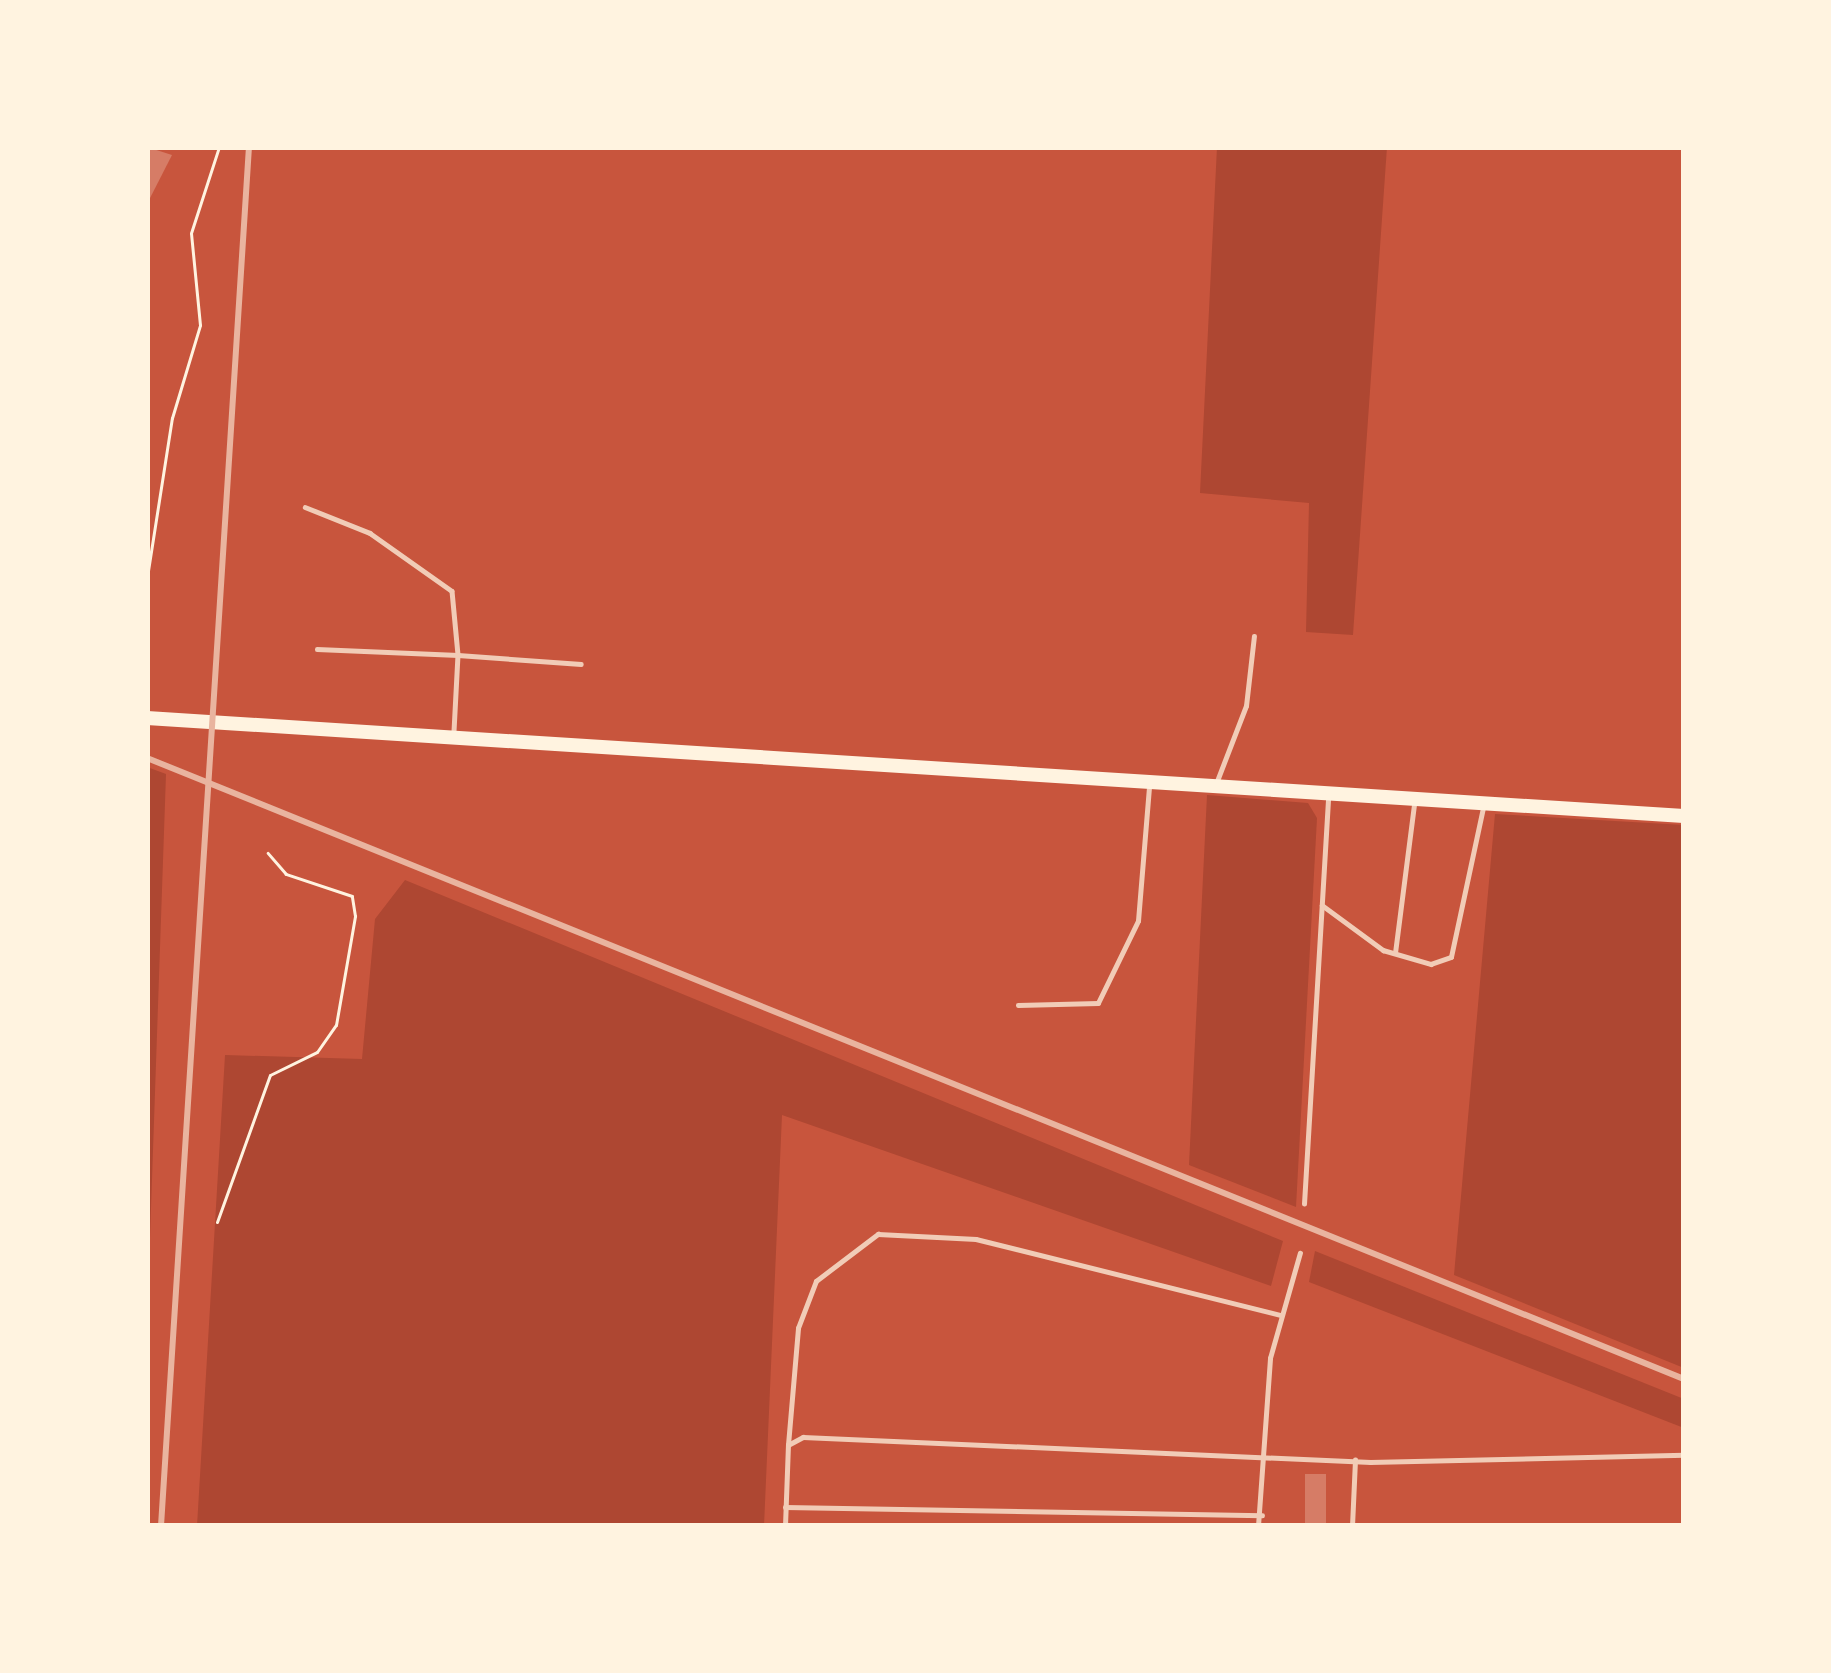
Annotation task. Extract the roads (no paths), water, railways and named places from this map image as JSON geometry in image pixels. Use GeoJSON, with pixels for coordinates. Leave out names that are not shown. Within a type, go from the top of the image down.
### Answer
{"type":"FeatureCollection","features":[{"type":"Feature","properties":{"kind":"main road"},"geometry":{"type":"LineString","coordinates":[[147,718],[1684,816]]}},
{"type":"Feature","properties":{"kind":"lane"},"geometry":{"type":"LineString","coordinates":[[305,507],[370,533],[452,591],[458,655],[454,737]]}},
{"type":"Feature","properties":{"kind":"lane"},"geometry":{"type":"LineString","coordinates":[[1215,786],[1246,706],[1254,636]]}},
{"type":"Feature","properties":{"kind":"lane"},"geometry":{"type":"LineString","coordinates":[[317,649],[581,664]]}},
{"type":"Feature","properties":{"kind":"lane"},"geometry":{"type":"LineString","coordinates":[[1018,1005],[1098,1003],[1138,920],[1149,783]]}},
{"type":"Feature","properties":{"kind":"lane"},"geometry":{"type":"LineString","coordinates":[[1304,1204],[1329,793]]}},
{"type":"Feature","properties":{"kind":"lane"},"geometry":{"type":"LineString","coordinates":[[1395,953],[1415,798]]}},
{"type":"Feature","properties":{"kind":"lane"},"geometry":{"type":"LineString","coordinates":[[1322,905],[1395,953],[1451,957],[1466,927],[1484,803]]}},
{"type":"Feature","properties":{"kind":"lane"},"geometry":{"type":"LineString","coordinates":[[785,1526],[798,1328],[817,1281],[878,1234],[976,1239],[1281,1315]]}},
{"type":"Feature","properties":{"kind":"lane"},"geometry":{"type":"LineString","coordinates":[[1258,1526],[1281,1315],[1300,1252]]}},
{"type":"Feature","properties":{"kind":"lane"},"geometry":{"type":"LineString","coordinates":[[788,1445],[1267,1453],[1355,1460],[1684,1455]]}},
{"type":"Feature","properties":{"kind":"lane"},"geometry":{"type":"LineString","coordinates":[[1352,1526],[1355,1460]]}},
{"type":"Feature","properties":{"kind":"lane"},"geometry":{"type":"LineString","coordinates":[[785,1508],[1262,1514]]}},
{"type":"Feature","properties":{"kind":"railway"},"geometry":{"type":"LineString","coordinates":[[161,1526],[249,147]]}},
{"type":"Feature","properties":{"kind":"railway"},"geometry":{"type":"LineString","coordinates":[[147,758],[1684,1379]]}}]}
